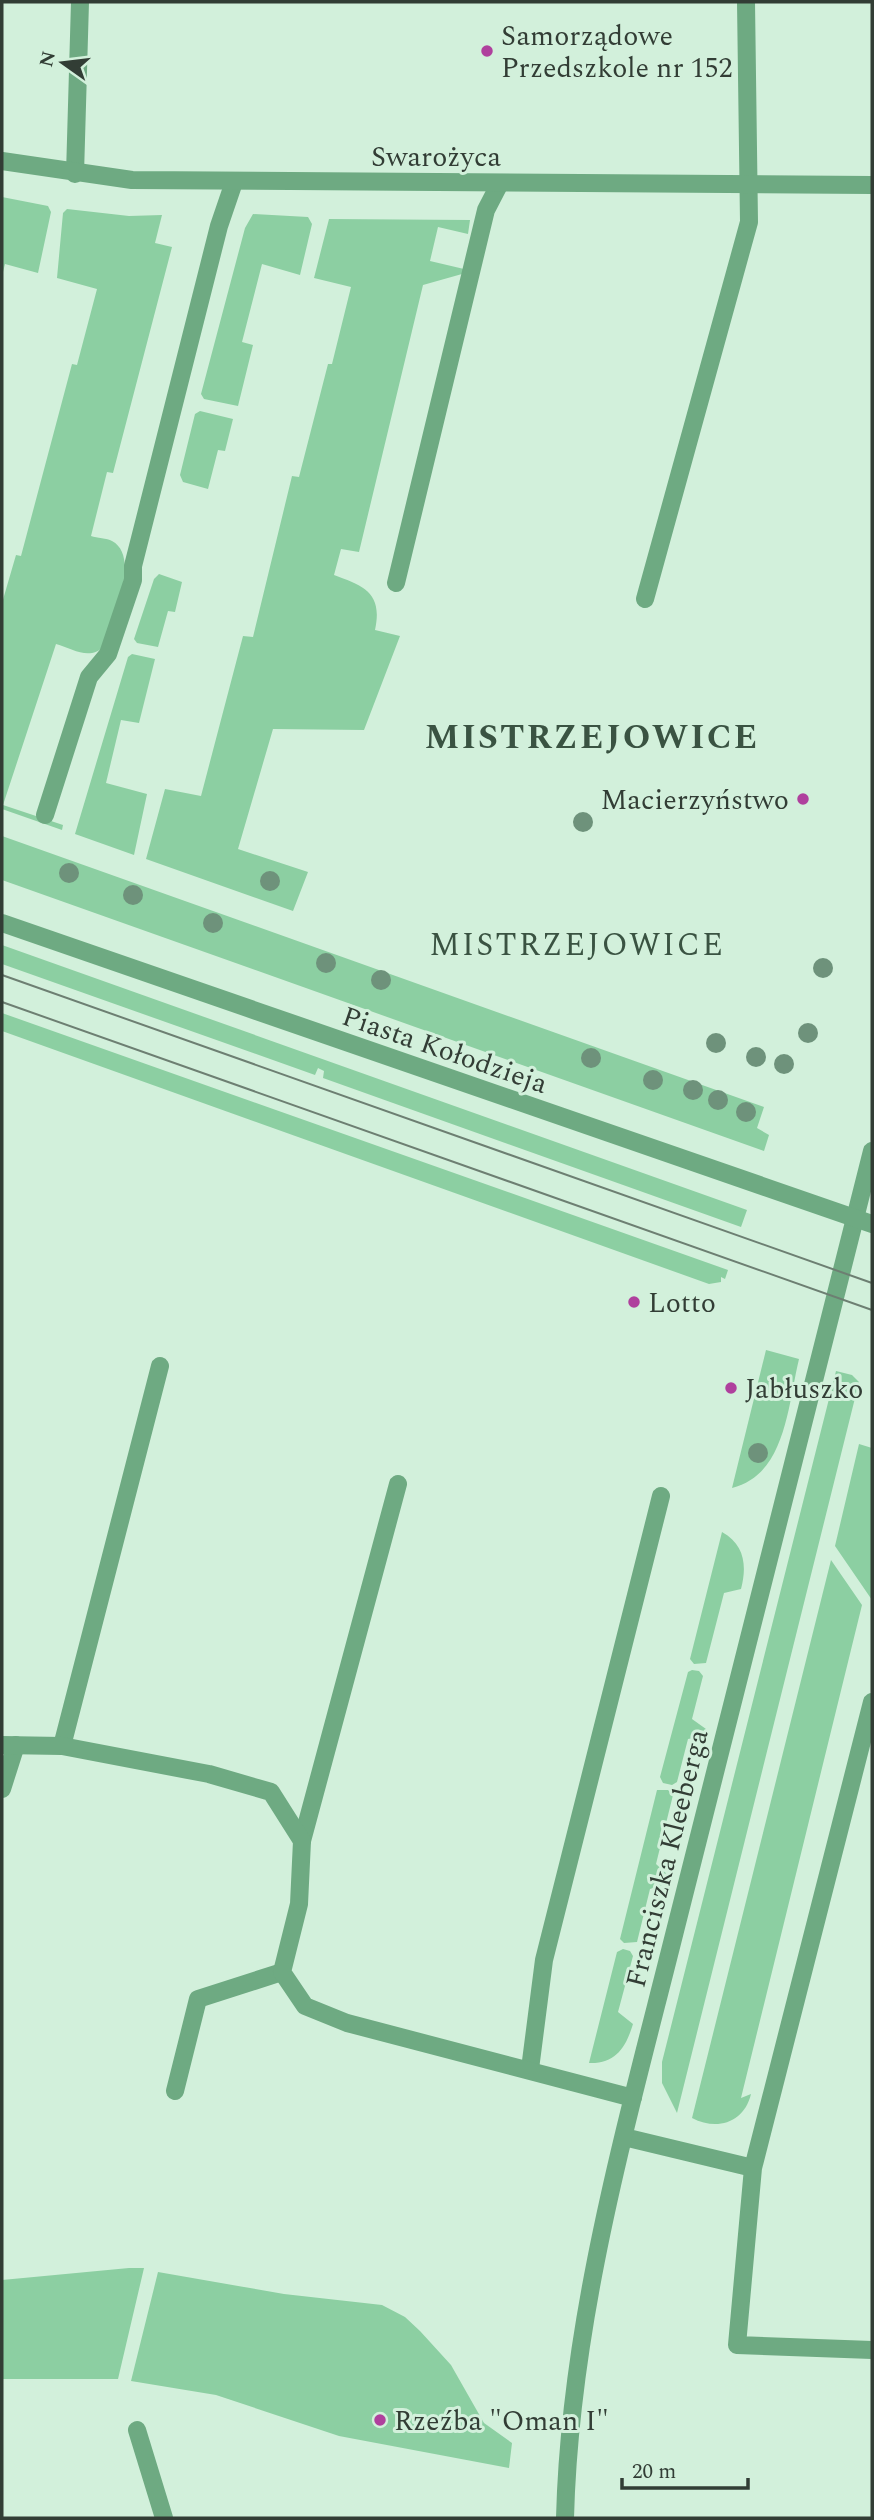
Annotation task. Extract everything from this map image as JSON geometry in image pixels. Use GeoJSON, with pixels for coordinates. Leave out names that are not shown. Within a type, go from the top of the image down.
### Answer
{"type":"FeatureCollection","features":[{"type":"Feature","properties":{"kind":"street"},"geometry":{"type":"LineString","coordinates":[[75,174],[80,2]]}},
{"type":"Feature","properties":{"kind":"street"},"geometry":{"type":"LineString","coordinates":[[645,599],[749,222],[747,2]]}},
{"type":"Feature","properties":{"kind":"street","name":"Swarożyca"},"geometry":{"type":"LineString","coordinates":[[2,161],[75,174],[132,180],[872,185]]}},
{"type":"Feature","properties":{"kind":"street"},"geometry":{"type":"LineString","coordinates":[[45,814],[89,677],[108,654],[133,580],[133,565],[219,226],[234,182]]}},
{"type":"Feature","properties":{"kind":"street"},"geometry":{"type":"LineString","coordinates":[[396,583],[486,210],[500,183]]}},
{"type":"Feature","properties":{"kind":"street","name":"Piasta Kołodzieja"},"geometry":{"type":"LineString","coordinates":[[2,922],[864,1221]]}},
{"type":"Feature","properties":{"kind":"street","name":"Franciszka Kleeberga"},"geometry":{"type":"LineString","coordinates":[[565,2518],[571,2410],[580,2339],[624,2137],[864,1221],[872,1151]]}},
{"type":"Feature","properties":{"kind":"street"},"geometry":{"type":"LineString","coordinates":[[62,1746],[160,1366]]}},
{"type":"Feature","properties":{"kind":"street"},"geometry":{"type":"LineString","coordinates":[[398,1484],[302,1841],[299,1904],[282,1972],[305,2006],[347,2023],[634,2098]]}},
{"type":"Feature","properties":{"kind":"street"},"geometry":{"type":"LineString","coordinates":[[530,2069],[544,1960],[661,1496]]}},
{"type":"Feature","properties":{"kind":"street"},"geometry":{"type":"LineString","coordinates":[[872,1702],[753,2168],[737,2345],[872,2350]]}},
{"type":"Feature","properties":{"kind":"street"},"geometry":{"type":"LineString","coordinates":[[2,1789],[9,1745],[62,1746],[209,1774],[271,1792],[302,1841]]}},
{"type":"Feature","properties":{"kind":"street"},"geometry":{"type":"LineString","coordinates":[[175,2091],[198,1999],[282,1972]]}},
{"type":"Feature","properties":{"kind":"street"},"geometry":{"type":"LineString","coordinates":[[624,2137],[753,2168]]}},
{"type":"Feature","properties":{"kind":"street"},"geometry":{"type":"LineString","coordinates":[[137,2430],[164,2518]]}},
{"type":"Feature","properties":{"kind":"green space"},"geometry":{"type":"Polygon","coordinates":[[[2,197],[48,206],[51,212],[38,273],[5,264],[2,276],[2,197]]]}},
{"type":"Feature","properties":{"kind":"green space"},"geometry":{"type":"Polygon","coordinates":[[[67,209],[129,216],[162,215],[155,243],[172,247],[113,473],[107,472],[91,536],[110,540],[121,549],[124,575],[118,607],[104,646],[99,650],[87,653],[56,644],[3,805],[63,825],[62,830],[2,809],[2,603],[16,555],[21,556],[72,364],[77,365],[97,289],[57,278],[63,213],[67,209]]]}},
{"type":"Feature","properties":{"kind":"green space"},"geometry":{"type":"Polygon","coordinates":[[[253,214],[308,217],[312,224],[300,275],[262,264],[242,342],[253,345],[238,406],[204,399],[201,394],[245,228],[253,214]]]}},
{"type":"Feature","properties":{"kind":"green space"},"geometry":{"type":"Polygon","coordinates":[[[329,219],[470,220],[468,234],[438,227],[430,261],[464,269],[462,274],[423,285],[359,552],[341,549],[334,575],[362,587],[369,593],[376,607],[375,630],[400,636],[364,730],[273,729],[238,849],[308,872],[293,911],[146,859],[165,789],[201,796],[243,636],[253,637],[292,476],[299,477],[328,364],[332,364],[351,287],[314,278],[329,219]]]}},
{"type":"Feature","properties":{"kind":"green space"},"geometry":{"type":"Polygon","coordinates":[[[200,411],[233,419],[225,451],[218,450],[208,489],[183,482],[180,475],[195,414],[200,411]]]}},
{"type":"Feature","properties":{"kind":"green space"},"geometry":{"type":"Polygon","coordinates":[[[159,574],[182,582],[175,612],[168,611],[158,647],[137,643],[134,639],[154,579],[159,574]]]}},
{"type":"Feature","properties":{"kind":"green space"},"geometry":{"type":"Polygon","coordinates":[[[132,654],[155,659],[139,723],[121,720],[106,783],[147,794],[134,855],[75,834],[128,657],[132,654]]]}},
{"type":"Feature","properties":{"kind":"green space"},"geometry":{"type":"Polygon","coordinates":[[[2,836],[764,1107],[757,1128],[769,1135],[764,1151],[2,880],[2,836]]]}},
{"type":"Feature","properties":{"kind":"green space"},"geometry":{"type":"Polygon","coordinates":[[[2,945],[747,1210],[741,1227],[323,1078],[324,1071],[318,1068],[315,1075],[2,964],[2,945]]]}},
{"type":"Feature","properties":{"kind":"green space"},"geometry":{"type":"Polygon","coordinates":[[[2,1013],[728,1270],[725,1279],[721,1277],[721,1282],[709,1284],[2,1031],[2,1013]]]}},
{"type":"Feature","properties":{"kind":"green space"},"geometry":{"type":"Polygon","coordinates":[[[766,1350],[799,1359],[787,1416],[782,1436],[764,1469],[750,1481],[732,1488],[766,1350]]]}},
{"type":"Feature","properties":{"kind":"green space"},"geometry":{"type":"Polygon","coordinates":[[[836,1371],[852,1375],[859,1382],[677,2113],[662,2083],[662,2062],[836,1371]]]}},
{"type":"Feature","properties":{"kind":"green space"},"geometry":{"type":"Polygon","coordinates":[[[859,1444],[872,1448],[872,1600],[835,1546],[859,1444]]]}},
{"type":"Feature","properties":{"kind":"green space"},"geometry":{"type":"Polygon","coordinates":[[[722,1532],[736,1543],[740,1550],[744,1564],[743,1580],[741,1589],[724,1593],[706,1663],[694,1664],[690,1659],[722,1532]]]}},
{"type":"Feature","properties":{"kind":"green space"},"geometry":{"type":"Polygon","coordinates":[[[831,1560],[862,1605],[741,2098],[751,2094],[736,2118],[720,2124],[701,2122],[692,2118],[831,1560]]]}},
{"type":"Feature","properties":{"kind":"green space"},"geometry":{"type":"Polygon","coordinates":[[[699,1671],[703,1676],[692,1719],[706,1729],[704,1736],[688,1739],[677,1782],[672,1785],[663,1783],[660,1777],[688,1672],[699,1671]]]}},
{"type":"Feature","properties":{"kind":"green space"},"geometry":{"type":"Polygon","coordinates":[[[657,1790],[668,1790],[673,1795],[656,1864],[669,1876],[668,1883],[650,1889],[637,1942],[624,1943],[620,1939],[657,1790]]]}},
{"type":"Feature","properties":{"kind":"green space"},"geometry":{"type":"Polygon","coordinates":[[[623,1949],[630,1951],[633,1956],[618,2012],[633,2024],[623,2047],[613,2057],[598,2063],[589,2063],[617,1952],[623,1949]]]}},
{"type":"Feature","properties":{"kind":"green space"},"geometry":{"type":"Polygon","coordinates":[[[144,2268],[118,2379],[2,2379],[2,2280],[144,2268]]]}},
{"type":"Feature","properties":{"kind":"green space"},"geometry":{"type":"Polygon","coordinates":[[[158,2272],[284,2294],[382,2305],[405,2317],[451,2365],[484,2423],[512,2443],[509,2468],[339,2436],[216,2395],[131,2381],[158,2272]]]}},
{"type":"Feature","properties":{"kind":"tram line"},"geometry":{"type":"LineString","coordinates":[[2,975],[872,1283]]}},
{"type":"Feature","properties":{"kind":"tram line"},"geometry":{"type":"LineString","coordinates":[[2,1002],[872,1310]]}},
{"type":"Feature","properties":{"kind":"place","name":"Samorządowe Przedszkole nr 152"},"geometry":{"type":"Point","coordinates":[487,51]}},
{"type":"Feature","properties":{"kind":"place","name":"Macierzyństwo"},"geometry":{"type":"Point","coordinates":[803,799]}},
{"type":"Feature","properties":{"kind":"place","name":"Lotto"},"geometry":{"type":"Point","coordinates":[634,1302]}},
{"type":"Feature","properties":{"kind":"place","name":"Jabłuszko"},"geometry":{"type":"Point","coordinates":[731,1388]}},
{"type":"Feature","properties":{"kind":"place","name":"Rzeźba \"Oman I\""},"geometry":{"type":"Point","coordinates":[380,2420]}},
{"type":"Feature","properties":{"kind":"district","name":"MISTRZEJOWICE"},"geometry":{"type":"Point","coordinates":[592,736]}},
{"type":"Feature","properties":{"kind":"district","name":"MISTRZEJOWICE"},"geometry":{"type":"Point","coordinates":[577,944]}}]}
